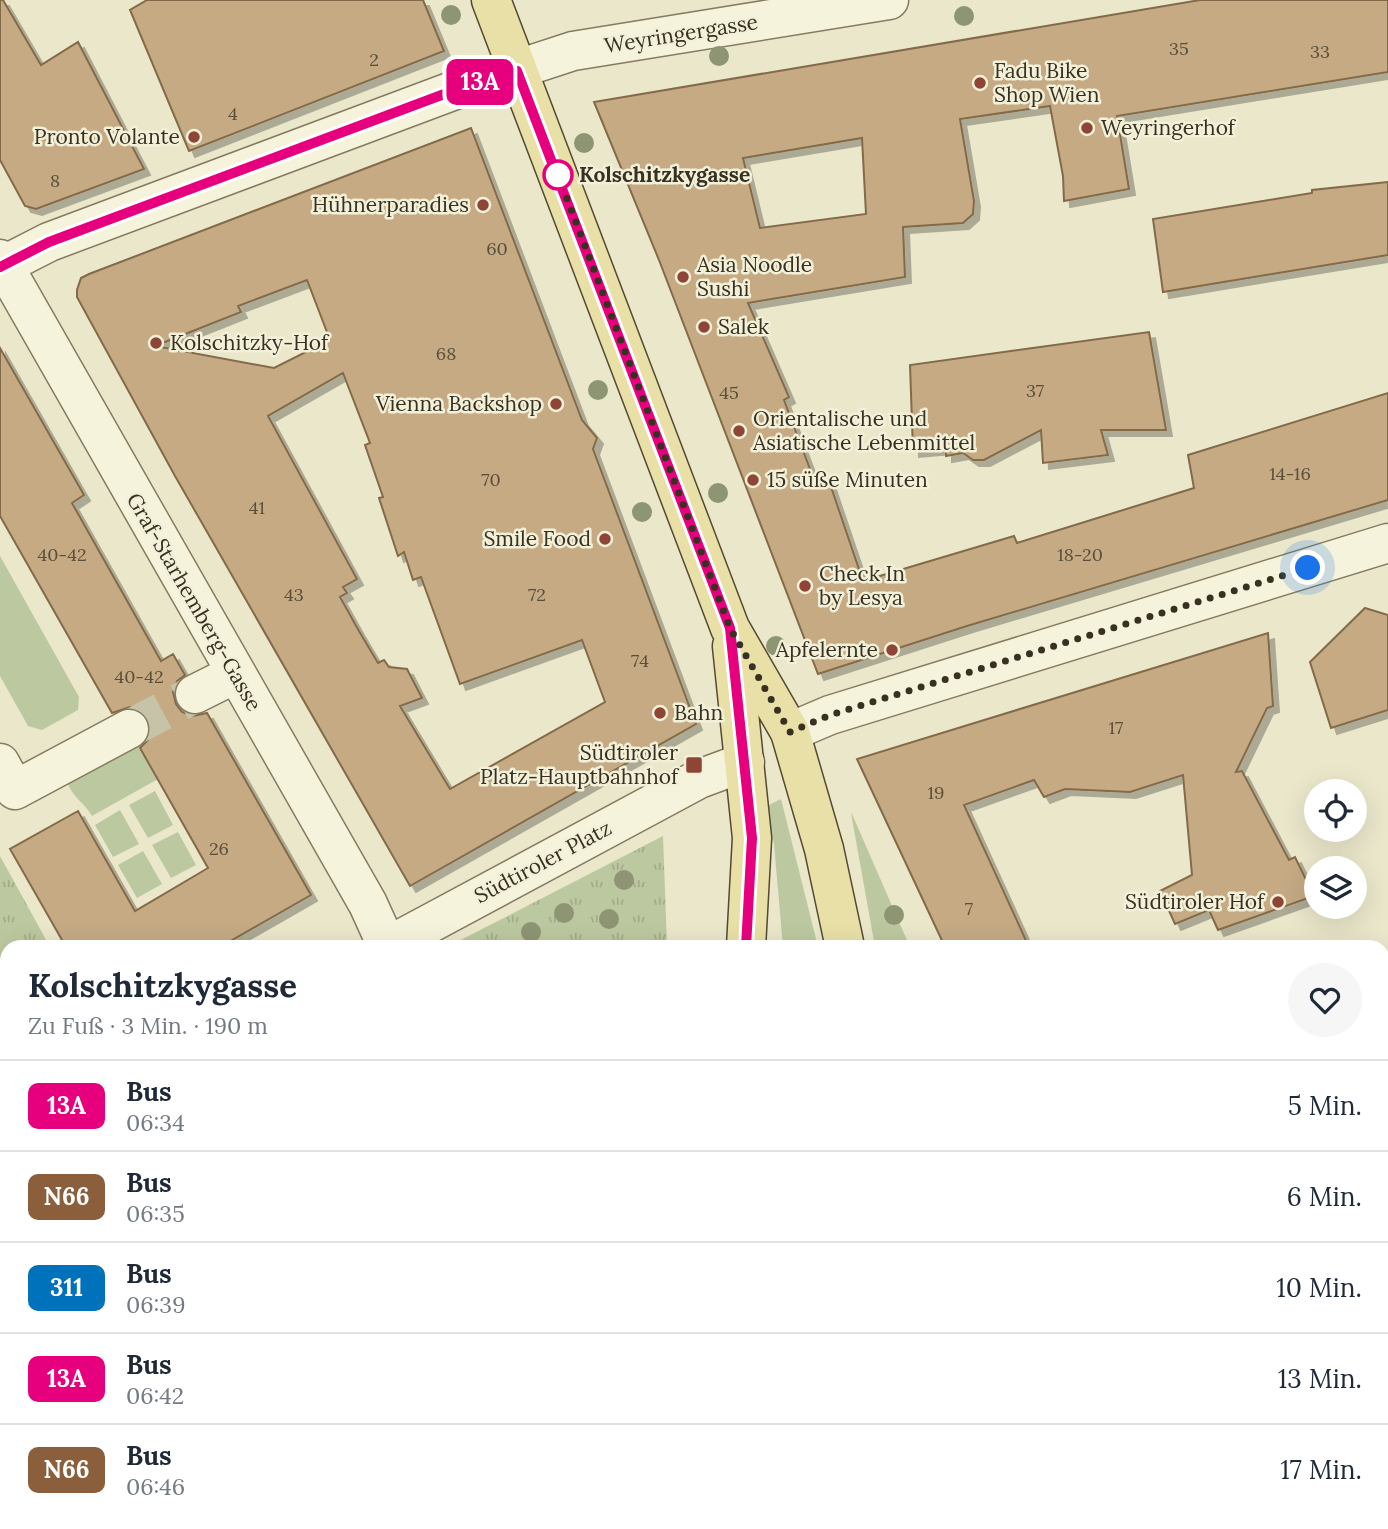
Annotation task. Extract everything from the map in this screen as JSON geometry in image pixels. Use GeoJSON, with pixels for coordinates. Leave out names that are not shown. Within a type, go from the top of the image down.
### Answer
{"type":"FeatureCollection","features":[{"type":"Feature","properties":{"kind":"main road"},"geometry":{"type":"LineString","coordinates":[[491,0],[730,628],[790,732],[824,849],[844,940]]}},
{"type":"Feature","properties":{"kind":"main road"},"geometry":{"type":"LineString","coordinates":[[730,628],[752,838],[746,940]]}},
{"type":"Feature","properties":{"kind":"street","name":"Weyringergasse"},"geometry":{"type":"LineString","coordinates":[[517,71],[573,51],[889,0]]}},
{"type":"Feature","properties":{"kind":"street"},"geometry":{"type":"LineString","coordinates":[[1,264],[49,242],[463,87],[517,71]]}},
{"type":"Feature","properties":{"kind":"street","name":"Graf-Starhemberg-Gasse"},"geometry":{"type":"LineString","coordinates":[[1,264],[368,904],[384,940]]}},
{"type":"Feature","properties":{"kind":"street"},"geometry":{"type":"LineString","coordinates":[[790,732],[830,715],[1388,543]]}},
{"type":"Feature","properties":{"kind":"street"},"geometry":{"type":"LineString","coordinates":[[195,694],[234,674]]}},
{"type":"Feature","properties":{"kind":"street"},"geometry":{"type":"LineString","coordinates":[[0,763],[15,790],[130,729]]}},
{"type":"Feature","properties":{"kind":"street","name":"Südtiroler Platz"},"geometry":{"type":"LineString","coordinates":[[398,940],[699,779],[745,762]]}},
{"type":"Feature","properties":{"kind":"green space"},"geometry":{"type":"Polygon","coordinates":[[[0,556],[79,697],[78,710],[42,730],[28,726],[0,676],[0,556]]]}},
{"type":"Feature","properties":{"kind":"green space"},"geometry":{"type":"Polygon","coordinates":[[[138,744],[158,779],[92,816],[68,784],[138,744]]]}},
{"type":"Feature","properties":{"kind":"green space"},"geometry":{"type":"Polygon","coordinates":[[[155,791],[173,825],[148,838],[129,805],[155,791]]]}},
{"type":"Feature","properties":{"kind":"green space"},"geometry":{"type":"Polygon","coordinates":[[[781,799],[816,940],[782,940],[774,844],[765,807],[781,799]]]}},
{"type":"Feature","properties":{"kind":"green space"},"geometry":{"type":"Polygon","coordinates":[[[120,810],[139,844],[113,857],[95,825],[120,810]]]}},
{"type":"Feature","properties":{"kind":"green space"},"geometry":{"type":"Polygon","coordinates":[[[851,813],[907,940],[874,940],[851,813]]]}},
{"type":"Feature","properties":{"kind":"green space"},"geometry":{"type":"Polygon","coordinates":[[[178,832],[196,865],[171,878],[152,845],[178,832]]]}},
{"type":"Feature","properties":{"kind":"green space"},"geometry":{"type":"Polygon","coordinates":[[[663,836],[667,940],[461,940],[663,836]]]}},
{"type":"Feature","properties":{"kind":"green space"},"geometry":{"type":"Polygon","coordinates":[[[143,851],[162,884],[137,898],[118,865],[143,851]]]}},
{"type":"Feature","properties":{"kind":"green space"},"geometry":{"type":"Polygon","coordinates":[[[0,856],[46,940],[0,940],[0,856]]]}},
{"type":"Feature","properties":{"kind":"building"},"geometry":{"type":"Polygon","coordinates":[[[0,0],[3,0],[41,65],[78,42],[144,169],[36,209],[25,206],[0,160],[0,0]]]}},
{"type":"Feature","properties":{"kind":"building"},"geometry":{"type":"Polygon","coordinates":[[[147,0],[423,0],[444,51],[189,151],[130,10],[147,0]]]}},
{"type":"Feature","properties":{"kind":"building"},"geometry":{"type":"Polygon","coordinates":[[[1200,0],[1388,0],[1388,72],[1117,116],[1129,189],[1064,201],[1063,176],[1050,106],[960,119],[974,201],[973,214],[963,223],[903,227],[905,277],[748,303],[789,397],[784,400],[813,477],[826,472],[863,581],[1014,536],[1017,543],[1194,488],[1188,455],[1388,393],[1388,500],[967,626],[818,674],[659,260],[594,102],[1200,0]],[[862,138],[743,158],[760,228],[866,214],[862,138]]]}},
{"type":"Feature","properties":{"kind":"building"},"geometry":{"type":"Polygon","coordinates":[[[471,128],[582,420],[597,438],[593,449],[696,724],[410,886],[175,476],[77,297],[81,278],[471,128]],[[307,280],[238,306],[241,312],[155,346],[274,368],[330,340],[307,280]],[[343,373],[268,416],[357,579],[343,587],[347,593],[340,597],[378,663],[384,660],[389,667],[407,669],[422,698],[400,706],[450,789],[605,702],[582,640],[460,684],[421,577],[413,580],[404,552],[398,556],[379,498],[383,497],[365,445],[370,443],[343,373]]]}},
{"type":"Feature","properties":{"kind":"building"},"geometry":{"type":"Polygon","coordinates":[[[1388,182],[1388,255],[1163,292],[1153,219],[1312,193],[1312,190],[1388,182]]]}},
{"type":"Feature","properties":{"kind":"building"},"geometry":{"type":"Polygon","coordinates":[[[1149,332],[1166,430],[1101,430],[1108,455],[1043,463],[1041,430],[984,460],[973,460],[963,453],[946,456],[946,448],[913,451],[910,365],[1149,332]]]}},
{"type":"Feature","properties":{"kind":"building"},"geometry":{"type":"Polygon","coordinates":[[[0,348],[84,495],[72,503],[161,661],[173,654],[185,675],[177,681],[173,692],[176,704],[182,712],[193,716],[207,713],[311,895],[232,940],[62,940],[10,849],[78,811],[135,911],[208,868],[140,748],[148,740],[151,730],[148,718],[141,711],[130,707],[112,713],[0,516],[0,348]]]}},
{"type":"Feature","properties":{"kind":"building"},"geometry":{"type":"Polygon","coordinates":[[[1365,608],[1388,615],[1388,710],[1331,728],[1310,662],[1365,608]]]}},
{"type":"Feature","properties":{"kind":"building"},"geometry":{"type":"Polygon","coordinates":[[[1268,633],[1273,706],[1267,708],[1236,772],[1242,771],[1289,860],[1295,857],[1304,875],[1304,900],[1218,930],[1209,910],[1175,924],[1160,891],[1192,875],[1183,775],[1130,792],[1065,789],[1044,797],[1034,780],[964,805],[1026,940],[942,940],[857,759],[1268,633]]]}},
{"type":"Feature","properties":{"kind":"tunnel"},"geometry":{"type":"LineString","coordinates":[[129,729],[195,694]]}},
{"type":"Feature","properties":{"kind":"bus line","name":"13A"},"geometry":{"type":"LineString","coordinates":[[0,267],[49,242],[463,87],[517,71],[730,628],[741,712],[752,838],[746,940]]}},
{"type":"Feature","properties":{"kind":"place","name":"Fadu Bike Shop Wien"},"geometry":{"type":"Point","coordinates":[980,83]}},
{"type":"Feature","properties":{"kind":"place","name":"Weyringerhof"},"geometry":{"type":"Point","coordinates":[1087,128]}},
{"type":"Feature","properties":{"kind":"place","name":"Pronto Volante"},"geometry":{"type":"Point","coordinates":[194,137]}},
{"type":"Feature","properties":{"kind":"place","name":"Kolschitzkygasse"},"geometry":{"type":"Point","coordinates":[558,175]}},
{"type":"Feature","properties":{"kind":"place","name":"Hühnerparadies"},"geometry":{"type":"Point","coordinates":[483,205]}},
{"type":"Feature","properties":{"kind":"place","name":"Asia Noodle Sushi"},"geometry":{"type":"Point","coordinates":[683,277]}},
{"type":"Feature","properties":{"kind":"place","name":"Salek"},"geometry":{"type":"Point","coordinates":[704,327]}},
{"type":"Feature","properties":{"kind":"place","name":"Kolschitzky-Hof"},"geometry":{"type":"Point","coordinates":[156,343]}},
{"type":"Feature","properties":{"kind":"place","name":"Vienna Backshop"},"geometry":{"type":"Point","coordinates":[556,404]}},
{"type":"Feature","properties":{"kind":"place","name":"Orientalische und Asiatische Lebenmittel"},"geometry":{"type":"Point","coordinates":[739,431]}},
{"type":"Feature","properties":{"kind":"place","name":"15 süße Minuten"},"geometry":{"type":"Point","coordinates":[753,480]}},
{"type":"Feature","properties":{"kind":"place","name":"Smile Food"},"geometry":{"type":"Point","coordinates":[605,539]}},
{"type":"Feature","properties":{"kind":"place","name":"Check In by Lesya"},"geometry":{"type":"Point","coordinates":[805,586]}},
{"type":"Feature","properties":{"kind":"place","name":"Apfelernte"},"geometry":{"type":"Point","coordinates":[892,650]}},
{"type":"Feature","properties":{"kind":"place","name":"Bahn"},"geometry":{"type":"Point","coordinates":[660,713]}},
{"type":"Feature","properties":{"kind":"place","name":"Südtiroler Platz-Hauptbahnhof"},"geometry":{"type":"Point","coordinates":[694,765]}},
{"type":"Feature","properties":{"kind":"place","name":"Südtiroler Hof"},"geometry":{"type":"Point","coordinates":[1278,902]}},
{"type":"Feature","properties":{"kind":"route"},"geometry":{"type":"LineString","coordinates":[[558,175],[730,628],[790,732],[830,715],[1308,568]]}}]}
